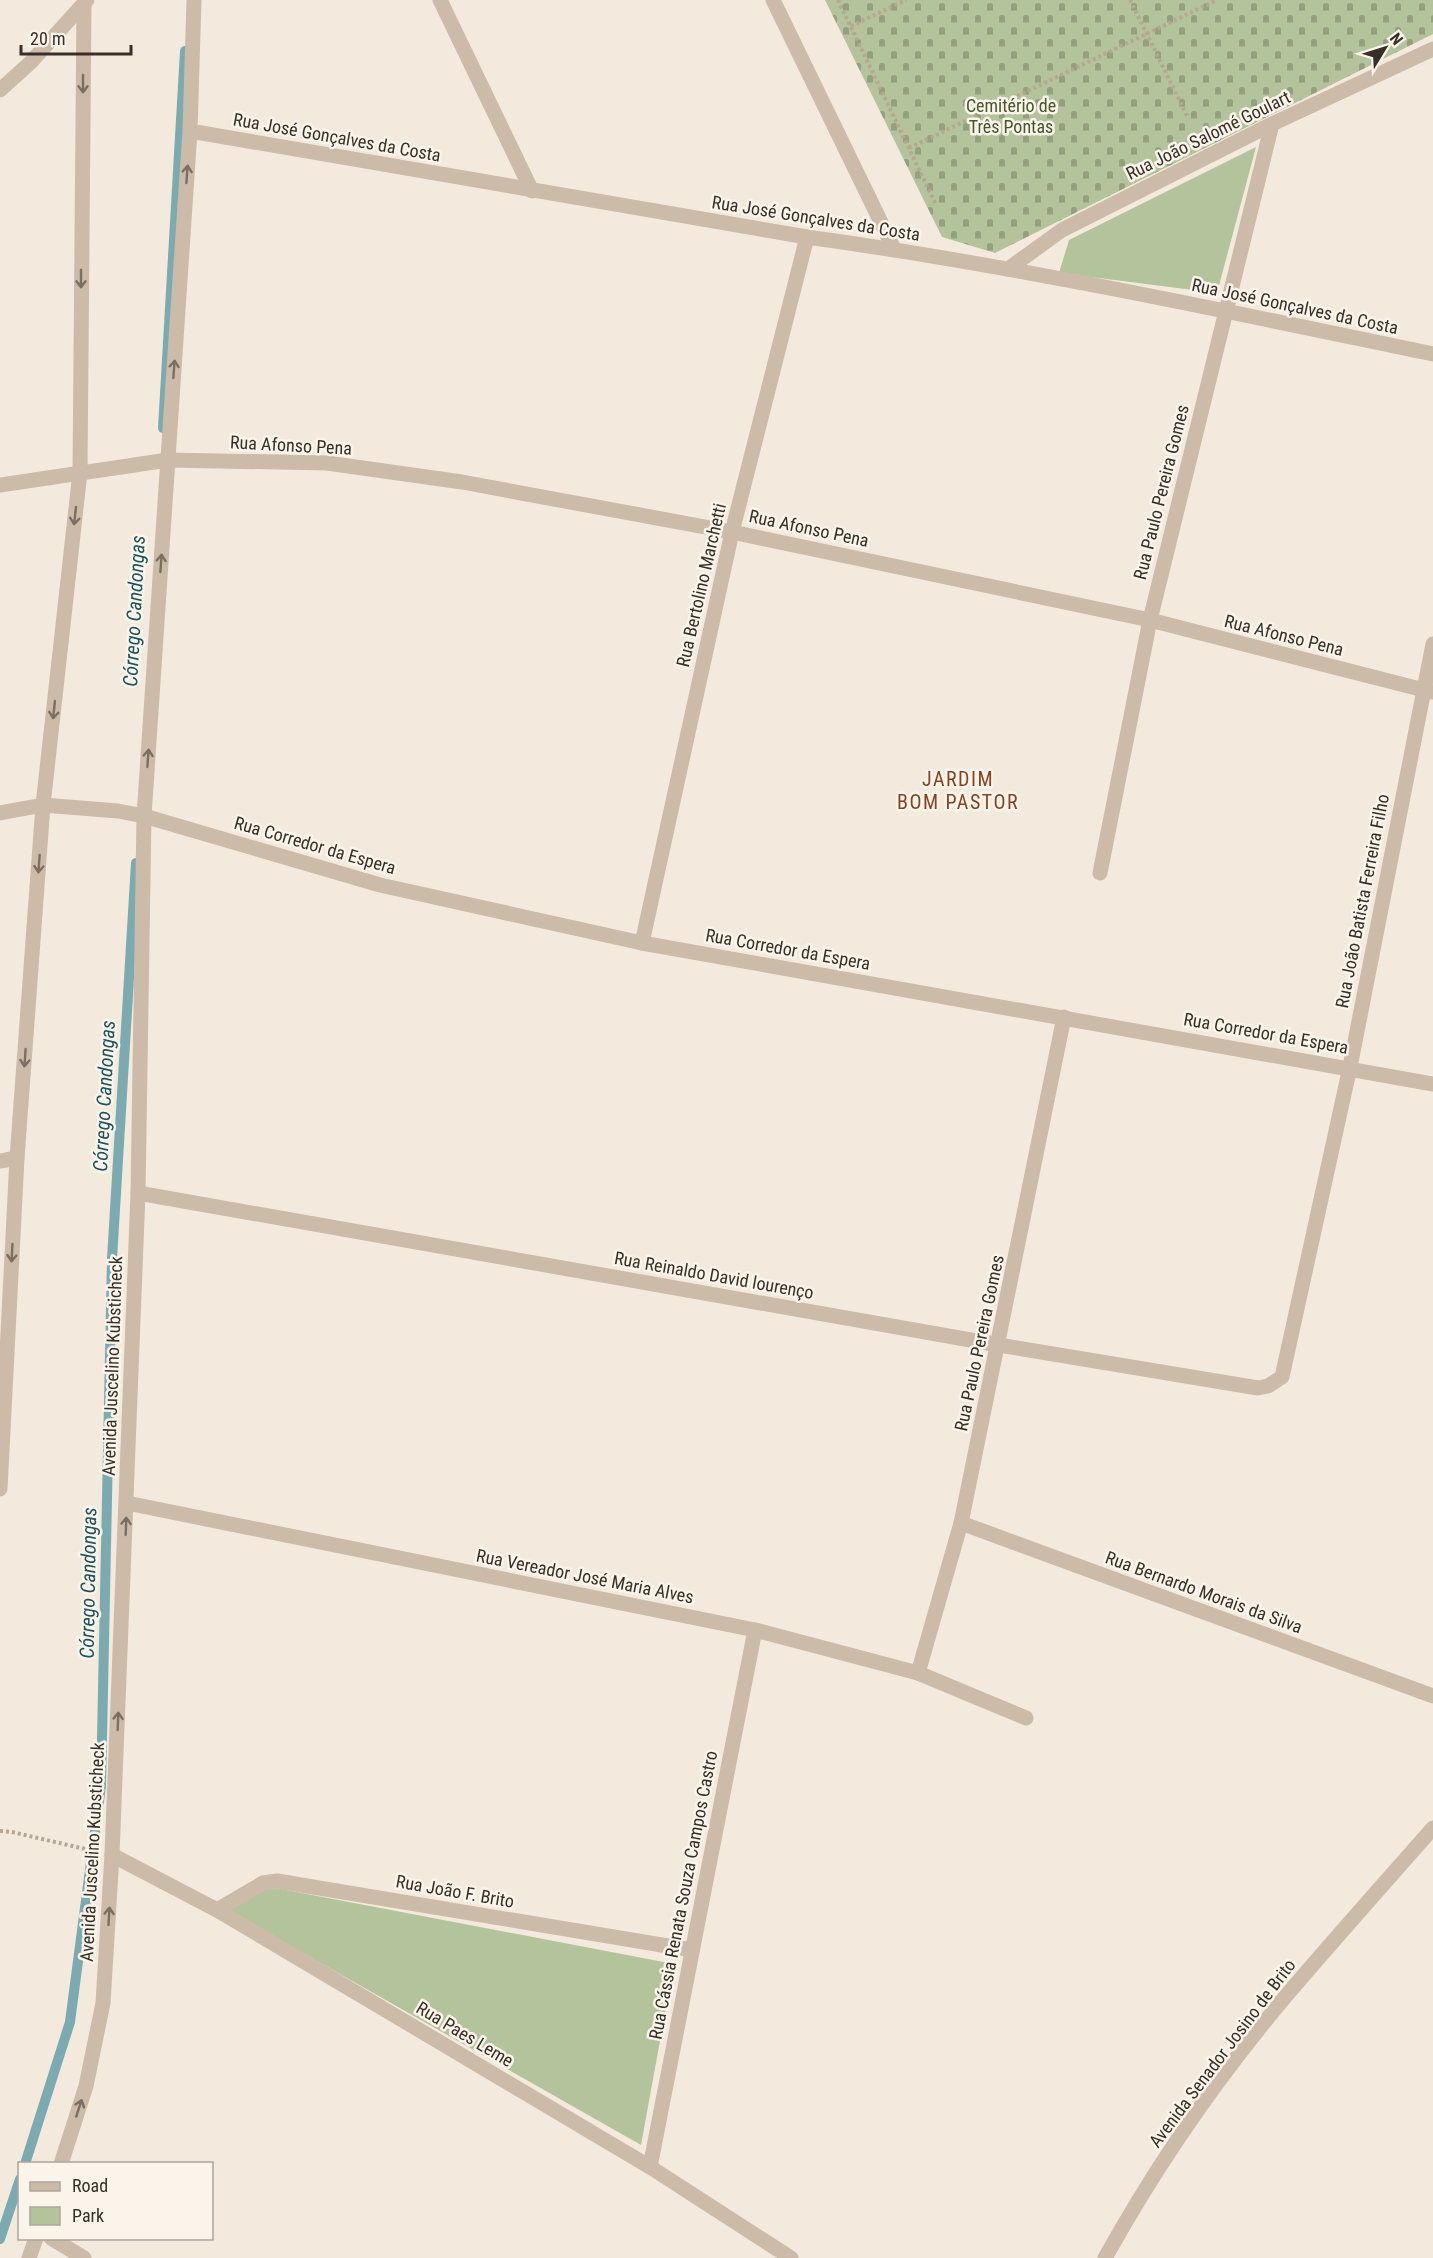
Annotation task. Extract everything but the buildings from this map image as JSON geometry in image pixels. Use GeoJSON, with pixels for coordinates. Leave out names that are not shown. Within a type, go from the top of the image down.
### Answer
{"type":"FeatureCollection","features":[{"type":"Feature","properties":{"kind":"street","name":"Avenida Juscelino Kubsticheck"},"geometry":{"type":"LineString","coordinates":[[61,2162],[86,2086],[104,2002],[127,1503],[138,1194],[144,816],[190,131],[194,0]]}},
{"type":"Feature","properties":{"kind":"street"},"geometry":{"type":"LineString","coordinates":[[440,0],[532,191]]}},
{"type":"Feature","properties":{"kind":"street"},"geometry":{"type":"LineString","coordinates":[[773,0],[894,249]]}},
{"type":"Feature","properties":{"kind":"street"},"geometry":{"type":"LineString","coordinates":[[0,90],[31,62],[86,2]]}},
{"type":"Feature","properties":{"kind":"street"},"geometry":{"type":"LineString","coordinates":[[0,1487],[17,1158],[43,806],[80,472],[86,2]]}},
{"type":"Feature","properties":{"kind":"street","name":"Rua João Salomé Goulart"},"geometry":{"type":"LineString","coordinates":[[1008,270],[1062,230],[1272,124],[1433,49]]}},
{"type":"Feature","properties":{"kind":"street","name":"Rua Paulo Pereira Gomes"},"geometry":{"type":"LineString","coordinates":[[1100,873],[1150,620],[1272,124]]}},
{"type":"Feature","properties":{"kind":"street","name":"Rua José Gonçalves da Costa"},"geometry":{"type":"LineString","coordinates":[[190,131],[532,191],[807,237],[894,249],[1225,310],[1433,354]]}},
{"type":"Feature","properties":{"kind":"street","name":"Rua Bertolino Marchetti"},"geometry":{"type":"LineString","coordinates":[[642,943],[732,532],[807,237]]}},
{"type":"Feature","properties":{"kind":"street","name":"Rua Afonso Pena"},"geometry":{"type":"LineString","coordinates":[[0,485],[168,460],[327,463],[462,482],[732,532],[1150,620],[1428,692]]}},
{"type":"Feature","properties":{"kind":"street","name":"Rua João Batista Ferreira Filho"},"geometry":{"type":"LineString","coordinates":[[1282,1377],[1350,1068],[1428,692],[1433,644]]}},
{"type":"Feature","properties":{"kind":"street","name":"Rua Corredor da Espera"},"geometry":{"type":"LineString","coordinates":[[0,813],[43,806],[118,810],[380,885],[642,943],[1433,1084]]}},
{"type":"Feature","properties":{"kind":"street","name":"Rua Paulo Pereira Gomes"},"geometry":{"type":"LineString","coordinates":[[918,1673],[961,1523],[1064,1017]]}},
{"type":"Feature","properties":{"kind":"street"},"geometry":{"type":"LineString","coordinates":[[0,1161],[17,1158]]}},
{"type":"Feature","properties":{"kind":"street","name":"Rua Reinaldo David lourenço"},"geometry":{"type":"LineString","coordinates":[[138,1194],[999,1345],[1258,1388],[1268,1386],[1282,1377]]}},
{"type":"Feature","properties":{"kind":"street","name":"Rua Vereador José Maria Alves"},"geometry":{"type":"LineString","coordinates":[[127,1503],[755,1630],[918,1673],[1026,1718]]}},
{"type":"Feature","properties":{"kind":"street","name":"Rua Bernardo Morais da Silva"},"geometry":{"type":"LineString","coordinates":[[961,1523],[1433,1696]]}},
{"type":"Feature","properties":{"kind":"street","name":"Rua Cássia Renata Souza Campos Castro"},"geometry":{"type":"LineString","coordinates":[[650,2167],[755,1630]]}},
{"type":"Feature","properties":{"kind":"street","name":"Avenida Senador Josino de Brito"},"geometry":{"type":"LineString","coordinates":[[1105,2258],[1132,2209],[1189,2122],[1279,2004],[1433,1828]]}},
{"type":"Feature","properties":{"kind":"street","name":"Rua Paes Leme"},"geometry":{"type":"LineString","coordinates":[[112,1855],[218,1910],[650,2167],[791,2258]]}},
{"type":"Feature","properties":{"kind":"street","name":"Rua João F. Brito"},"geometry":{"type":"LineString","coordinates":[[218,1910],[262,1883],[277,1881],[692,1950]]}},
{"type":"Feature","properties":{"kind":"street"},"geometry":{"type":"LineString","coordinates":[[29,2258],[35,2240]]}},
{"type":"Feature","properties":{"kind":"street"},"geometry":{"type":"LineString","coordinates":[[54,2240],[84,2258]]}},
{"type":"Feature","properties":{"kind":"path"},"geometry":{"type":"LineString","coordinates":[[838,0],[936,204]]}},
{"type":"Feature","properties":{"kind":"path"},"geometry":{"type":"LineString","coordinates":[[851,26],[906,0]]}},
{"type":"Feature","properties":{"kind":"path"},"geometry":{"type":"LineString","coordinates":[[1130,0],[1188,118]]}},
{"type":"Feature","properties":{"kind":"path"},"geometry":{"type":"LineString","coordinates":[[909,148],[1217,0]]}},
{"type":"Feature","properties":{"kind":"path"},"geometry":{"type":"LineString","coordinates":[[0,1832],[12,1832],[95,1851]]}},
{"type":"Feature","properties":{"kind":"green space","name":"Cemitério de Três Pontas"},"geometry":{"type":"Polygon","coordinates":[[[825,0],[1433,0],[1433,34],[995,253],[942,237],[825,0]]]}},
{"type":"Feature","properties":{"kind":"green space"},"geometry":{"type":"Polygon","coordinates":[[[1256,147],[1217,293],[1059,273],[1069,240],[1256,147]]]}},
{"type":"Feature","properties":{"kind":"green space"},"geometry":{"type":"Polygon","coordinates":[[[265,1886],[674,1964],[641,2145],[222,1907],[265,1886]]]}},
{"type":"Feature","properties":{"kind":"waterway","name":"Córrego Candongas"},"geometry":{"type":"LineString","coordinates":[[163,428],[185,51]]}},
{"type":"Feature","properties":{"kind":"waterway","name":"Córrego Candongas"},"geometry":{"type":"LineString","coordinates":[[26,2162],[70,2022],[101,1786],[112,1259],[136,863]]}},
{"type":"Feature","properties":{"kind":"waterway","name":"Córrego Candongas"},"geometry":{"type":"LineString","coordinates":[[0,2239],[18,2185]]}},
{"type":"Feature","properties":{"kind":"district","name":"JARDIM BOM PASTOR"},"geometry":{"type":"Point","coordinates":[958,790]}}]}
